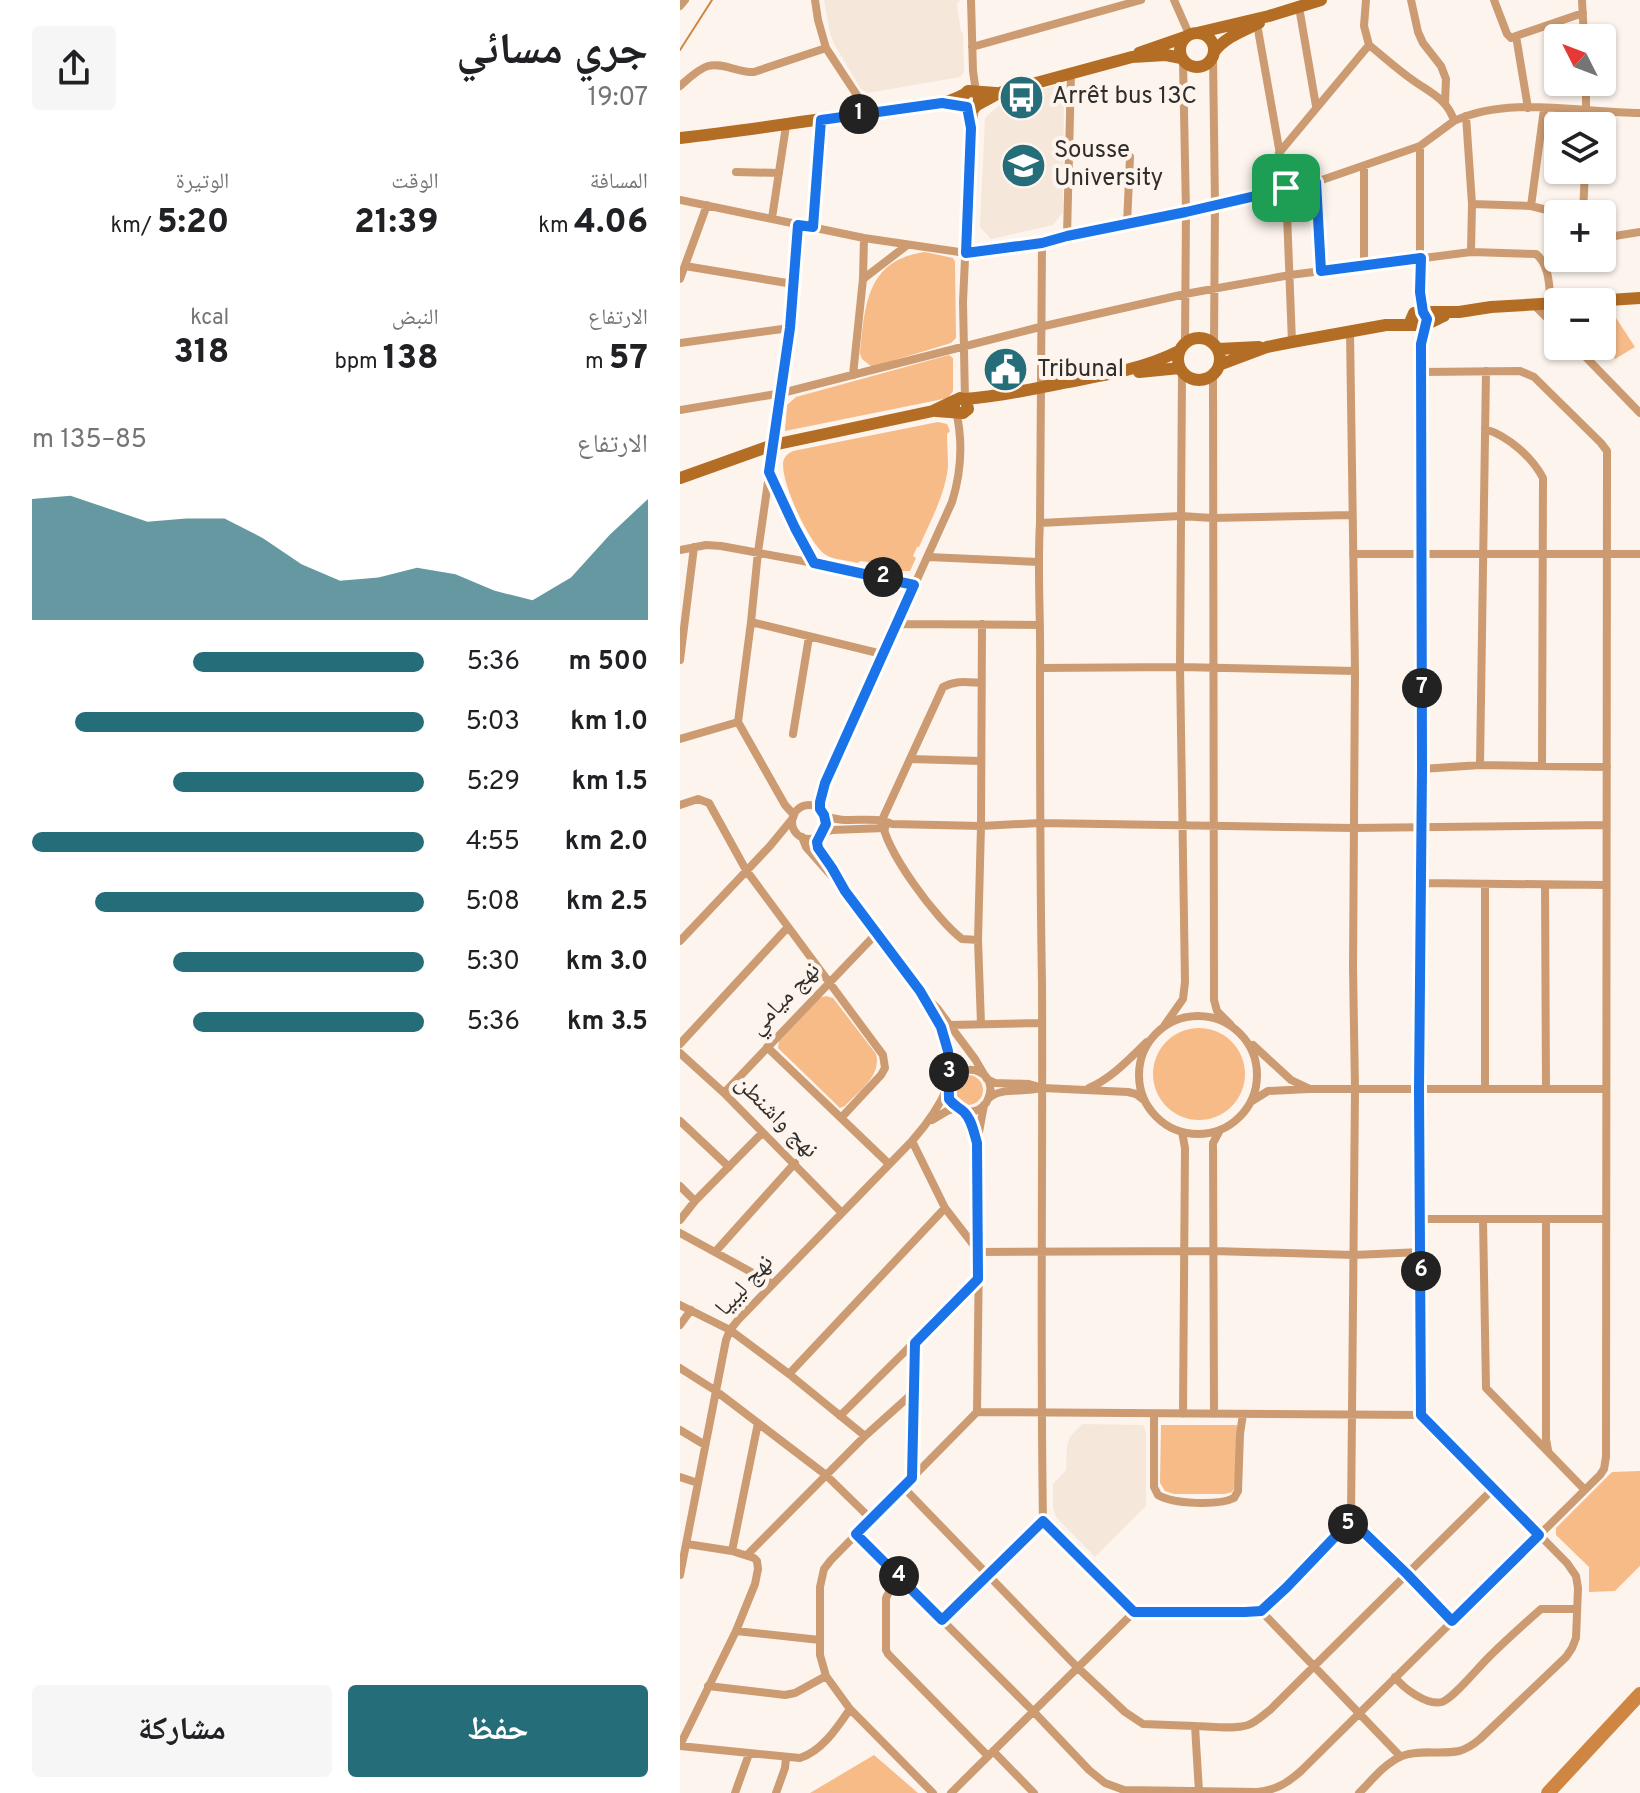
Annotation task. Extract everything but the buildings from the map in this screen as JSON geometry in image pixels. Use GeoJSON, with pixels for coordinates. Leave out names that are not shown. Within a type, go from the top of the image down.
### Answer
{"type":"FeatureCollection","features":[{"type":"Feature","properties":{"kind":"street"},"geometry":{"type":"LineString","coordinates":[[680,6],[685,0]]}},
{"type":"Feature","properties":{"kind":"street"},"geometry":{"type":"LineString","coordinates":[[815,0],[826,48],[868,112]]}},
{"type":"Feature","properties":{"kind":"street"},"geometry":{"type":"LineString","coordinates":[[845,891],[818,848],[817,842],[826,824],[820,802],[825,783],[928,557],[957,485],[973,71],[971,0]]}},
{"type":"Feature","properties":{"kind":"street"},"geometry":{"type":"LineString","coordinates":[[972,47],[1141,0]]}},
{"type":"Feature","properties":{"kind":"street"},"geometry":{"type":"LineString","coordinates":[[1174,0],[1190,35]]}},
{"type":"Feature","properties":{"kind":"street"},"geometry":{"type":"LineString","coordinates":[[680,138],[971,100],[1132,57],[1166,55],[1193,67],[1205,66],[1219,45],[1229,38],[1263,20],[1321,0]]}},
{"type":"Feature","properties":{"kind":"street"},"geometry":{"type":"LineString","coordinates":[[1366,0],[1364,26],[1369,45],[1445,103],[1454,121]]}},
{"type":"Feature","properties":{"kind":"street"},"geometry":{"type":"LineString","coordinates":[[1411,0],[1418,32],[1446,79],[1445,103]]}},
{"type":"Feature","properties":{"kind":"street"},"geometry":{"type":"LineString","coordinates":[[1494,0],[1511,38],[1583,13]]}},
{"type":"Feature","properties":{"kind":"street"},"geometry":{"type":"LineString","coordinates":[[1582,0],[1583,24]]}},
{"type":"Feature","properties":{"kind":"street"},"geometry":{"type":"LineString","coordinates":[[1299,7],[1316,106]]}},
{"type":"Feature","properties":{"kind":"street"},"geometry":{"type":"LineString","coordinates":[[1132,57],[1190,35],[1263,20]]}},
{"type":"Feature","properties":{"kind":"street"},"geometry":{"type":"LineString","coordinates":[[1263,20],[1286,188],[1292,342]]}},
{"type":"Feature","properties":{"kind":"street"},"geometry":{"type":"LineString","coordinates":[[1190,35],[1208,37],[1214,46],[1214,289],[1216,346],[1220,357],[1216,370],[1212,518],[1214,1000],[1217,1011],[1231,1025],[1291,1080],[1309,1089]]}},
{"type":"Feature","properties":{"kind":"street"},"geometry":{"type":"LineString","coordinates":[[1087,1089],[1112,1075],[1164,1026],[1183,999],[1185,982],[1180,667],[1181,370],[1177,360],[1182,346],[1186,212],[1182,60],[1179,47],[1190,35]]}},
{"type":"Feature","properties":{"kind":"street"},"geometry":{"type":"LineString","coordinates":[[1516,36],[1528,108]]}},
{"type":"Feature","properties":{"kind":"street"},"geometry":{"type":"LineString","coordinates":[[1279,153],[1369,45]]}},
{"type":"Feature","properties":{"kind":"street"},"geometry":{"type":"LineString","coordinates":[[680,86],[711,65],[744,73],[754,72],[826,48]]}},
{"type":"Feature","properties":{"kind":"street"},"geometry":{"type":"LineString","coordinates":[[1067,236],[1071,73]]}},
{"type":"Feature","properties":{"kind":"street"},"geometry":{"type":"LineString","coordinates":[[1586,96],[1587,111]]}},
{"type":"Feature","properties":{"kind":"street"},"geometry":{"type":"LineString","coordinates":[[1625,112],[1640,106]]}},
{"type":"Feature","properties":{"kind":"street"},"geometry":{"type":"LineString","coordinates":[[680,200],[906,246],[966,253],[1042,243],[1316,182],[1420,146],[1454,121],[1488,109],[1640,113]]}},
{"type":"Feature","properties":{"kind":"street"},"geometry":{"type":"LineString","coordinates":[[1531,206],[1544,109]]}},
{"type":"Feature","properties":{"kind":"street"},"geometry":{"type":"LineString","coordinates":[[1466,116],[1472,204],[1471,252]]}},
{"type":"Feature","properties":{"kind":"street"},"geometry":{"type":"LineString","coordinates":[[813,227],[821,120]]}},
{"type":"Feature","properties":{"kind":"street"},"geometry":{"type":"LineString","coordinates":[[772,218],[786,126]]}},
{"type":"Feature","properties":{"kind":"street"},"geometry":{"type":"LineString","coordinates":[[1359,1793],[1400,1756],[1457,1751],[1480,1739],[1566,1657],[1576,1638],[1578,1588],[1576,1576],[1567,1563],[1421,1415],[1420,146]]}},
{"type":"Feature","properties":{"kind":"street"},"geometry":{"type":"LineString","coordinates":[[1127,224],[1130,157]]}},
{"type":"Feature","properties":{"kind":"street"},"geometry":{"type":"LineString","coordinates":[[1364,166],[1364,265]]}},
{"type":"Feature","properties":{"kind":"street"},"geometry":{"type":"LineString","coordinates":[[736,172],[779,173]]}},
{"type":"Feature","properties":{"kind":"street"},"geometry":{"type":"LineString","coordinates":[[1316,182],[1321,271]]}},
{"type":"Feature","properties":{"kind":"street"},"geometry":{"type":"LineString","coordinates":[[1472,204],[1544,209]]}},
{"type":"Feature","properties":{"kind":"street"},"geometry":{"type":"LineString","coordinates":[[680,279],[707,205]]}},
{"type":"Feature","properties":{"kind":"street"},"geometry":{"type":"LineString","coordinates":[[798,225],[790,328],[758,552],[738,722],[794,817],[794,827],[806,847],[845,891],[920,991],[937,1008],[990,1085],[977,1143],[977,1412],[824,1569],[820,1587],[820,1655],[826,1676],[850,1709],[933,1793]]}},
{"type":"Feature","properties":{"kind":"street"},"geometry":{"type":"LineString","coordinates":[[1616,236],[1640,232]]}},
{"type":"Feature","properties":{"kind":"street"},"geometry":{"type":"LineString","coordinates":[[853,375],[864,238]]}},
{"type":"Feature","properties":{"kind":"street"},"geometry":{"type":"LineString","coordinates":[[1042,243],[1038,562],[1043,1521],[1134,1612]]}},
{"type":"Feature","properties":{"kind":"street"},"geometry":{"type":"LineString","coordinates":[[863,279],[906,246]]}},
{"type":"Feature","properties":{"kind":"street"},"geometry":{"type":"LineString","coordinates":[[680,410],[782,393],[1040,327],[1185,294],[1290,275],[1471,252],[1536,254],[1542,259],[1550,288]]}},
{"type":"Feature","properties":{"kind":"street"},"geometry":{"type":"LineString","coordinates":[[685,266],[793,284]]}},
{"type":"Feature","properties":{"kind":"street"},"geometry":{"type":"LineString","coordinates":[[1616,300],[1640,298]]}},
{"type":"Feature","properties":{"kind":"street"},"geometry":{"type":"LineString","coordinates":[[680,478],[773,445],[1115,373],[1159,361],[1198,337],[1216,346],[1267,347],[1459,312],[1544,304]]}},
{"type":"Feature","properties":{"kind":"street"},"geometry":{"type":"LineString","coordinates":[[1534,305],[1544,315]]}},
{"type":"Feature","properties":{"kind":"street"},"geometry":{"type":"LineString","coordinates":[[680,343],[790,328]]}},
{"type":"Feature","properties":{"kind":"street"},"geometry":{"type":"LineString","coordinates":[[951,1793],[1134,1612],[1261,1611],[1351,1520],[1355,671],[1350,332]]}},
{"type":"Feature","properties":{"kind":"street"},"geometry":{"type":"LineString","coordinates":[[1115,373],[1181,370],[1189,378],[1205,379],[1216,370],[1267,347]]}},
{"type":"Feature","properties":{"kind":"street"},"geometry":{"type":"LineString","coordinates":[[1589,360],[1640,413]]}},
{"type":"Feature","properties":{"kind":"street"},"geometry":{"type":"LineString","coordinates":[[1480,765],[1486,371]]}},
{"type":"Feature","properties":{"kind":"street"},"geometry":{"type":"LineString","coordinates":[[856,1534],[1105,1783],[1124,1790],[1269,1791],[1302,1770],[1604,1469],[1608,457],[1604,447],[1534,377],[1520,371],[1422,372]]}},
{"type":"Feature","properties":{"kind":"street"},"geometry":{"type":"LineString","coordinates":[[1485,429],[1509,441],[1538,468],[1543,478],[1542,766]]}},
{"type":"Feature","properties":{"kind":"street"},"geometry":{"type":"LineString","coordinates":[[769,472],[814,563]]}},
{"type":"Feature","properties":{"kind":"street"},"geometry":{"type":"LineString","coordinates":[[1040,523],[1181,516],[1352,515]]}},
{"type":"Feature","properties":{"kind":"street"},"geometry":{"type":"LineString","coordinates":[[680,550],[706,545],[721,546],[914,585]]}},
{"type":"Feature","properties":{"kind":"street"},"geometry":{"type":"LineString","coordinates":[[680,660],[694,547]]}},
{"type":"Feature","properties":{"kind":"street"},"geometry":{"type":"LineString","coordinates":[[1353,554],[1640,554]]}},
{"type":"Feature","properties":{"kind":"street"},"geometry":{"type":"LineString","coordinates":[[928,557],[1038,562]]}},
{"type":"Feature","properties":{"kind":"street"},"geometry":{"type":"LineString","coordinates":[[751,622],[882,654]]}},
{"type":"Feature","properties":{"kind":"street"},"geometry":{"type":"LineString","coordinates":[[897,624],[1040,625]]}},
{"type":"Feature","properties":{"kind":"street"},"geometry":{"type":"LineString","coordinates":[[981,1024],[978,940],[982,624]]}},
{"type":"Feature","properties":{"kind":"street"},"geometry":{"type":"LineString","coordinates":[[793,734],[809,637]]}},
{"type":"Feature","properties":{"kind":"street"},"geometry":{"type":"LineString","coordinates":[[1040,668],[1355,671]]}},
{"type":"Feature","properties":{"kind":"street"},"geometry":{"type":"LineString","coordinates":[[978,940],[962,939],[948,927],[904,870],[886,824],[910,759],[943,687],[960,681],[981,683]]}},
{"type":"Feature","properties":{"kind":"street"},"geometry":{"type":"LineString","coordinates":[[680,739],[738,722]]}},
{"type":"Feature","properties":{"kind":"street"},"geometry":{"type":"LineString","coordinates":[[910,759],[980,761]]}},
{"type":"Feature","properties":{"kind":"street"},"geometry":{"type":"LineString","coordinates":[[1422,769],[1480,765],[1607,767]]}},
{"type":"Feature","properties":{"kind":"street"},"geometry":{"type":"LineString","coordinates":[[806,806],[825,783]]}},
{"type":"Feature","properties":{"kind":"street"},"geometry":{"type":"LineString","coordinates":[[680,805],[698,799],[709,803],[746,870],[880,1050],[885,1062],[881,1075],[841,1118]]}},
{"type":"Feature","properties":{"kind":"street"},"geometry":{"type":"LineString","coordinates":[[680,941],[770,846],[801,808],[811,805],[841,820],[886,824],[1353,828],[1606,825]]}},
{"type":"Feature","properties":{"kind":"street"},"geometry":{"type":"LineString","coordinates":[[770,846],[788,836],[811,839],[832,830],[886,824]]}},
{"type":"Feature","properties":{"kind":"street"},"geometry":{"type":"LineString","coordinates":[[1421,883],[1606,885]]}},
{"type":"Feature","properties":{"kind":"street"},"geometry":{"type":"LineString","coordinates":[[1485,884],[1485,1089]]}},
{"type":"Feature","properties":{"kind":"street"},"geometry":{"type":"LineString","coordinates":[[1545,885],[1546,1089]]}},
{"type":"Feature","properties":{"kind":"street"},"geometry":{"type":"LineString","coordinates":[[680,1044],[788,927]]}},
{"type":"Feature","properties":{"kind":"street","name":"نهج ميامي"},"geometry":{"type":"LineString","coordinates":[[724,1093],[876,934]]}},
{"type":"Feature","properties":{"kind":"street"},"geometry":{"type":"LineString","coordinates":[[920,991],[946,1039],[949,1099],[971,1122],[977,1143]]}},
{"type":"Feature","properties":{"kind":"street"},"geometry":{"type":"LineString","coordinates":[[1164,1026],[1190,1015],[1218,1018],[1231,1025]]}},
{"type":"Feature","properties":{"kind":"street"},"geometry":{"type":"LineString","coordinates":[[950,1025],[1042,1023]]}},
{"type":"Feature","properties":{"kind":"street"},"geometry":{"type":"LineString","coordinates":[[1153,1036],[1145,1047],[1139,1074],[1145,1100],[1160,1120],[1182,1132],[1208,1133],[1233,1123],[1252,1101],[1258,1069],[1247,1039]]}},
{"type":"Feature","properties":{"kind":"street"},"geometry":{"type":"LineString","coordinates":[[767,1047],[889,1164]]}},
{"type":"Feature","properties":{"kind":"street","name":"نهج واشنطن"},"geometry":{"type":"LineString","coordinates":[[680,1053],[795,1163],[841,1212]]}},
{"type":"Feature","properties":{"kind":"street"},"geometry":{"type":"LineString","coordinates":[[948,1085],[953,1076],[965,1069],[973,1069],[995,1083],[1128,1092],[1145,1100]]}},
{"type":"Feature","properties":{"kind":"street","name":"نهج ليبيا"},"geometry":{"type":"LineString","coordinates":[[680,1572],[687,1544],[684,1528],[698,1483],[730,1330],[912,1141],[943,1099],[948,1085]]}},
{"type":"Feature","properties":{"kind":"street"},"geometry":{"type":"LineString","coordinates":[[960,1110],[974,1111],[999,1092],[1029,1092],[1043,1088]]}},
{"type":"Feature","properties":{"kind":"street"},"geometry":{"type":"LineString","coordinates":[[1252,1101],[1268,1091],[1309,1089],[1606,1089]]}},
{"type":"Feature","properties":{"kind":"street","name":"نهج ليبيا"},"geometry":{"type":"LineString","coordinates":[[928,1122],[947,1111],[960,1110]]}},
{"type":"Feature","properties":{"kind":"street"},"geometry":{"type":"LineString","coordinates":[[680,1121],[729,1167]]}},
{"type":"Feature","properties":{"kind":"street"},"geometry":{"type":"LineString","coordinates":[[1214,1414],[1213,1143],[1220,1130]]}},
{"type":"Feature","properties":{"kind":"street"},"geometry":{"type":"LineString","coordinates":[[1182,1132],[1185,1148],[1183,1414]]}},
{"type":"Feature","properties":{"kind":"street"},"geometry":{"type":"LineString","coordinates":[[680,1220],[762,1133]]}},
{"type":"Feature","properties":{"kind":"street"},"geometry":{"type":"LineString","coordinates":[[912,1141],[945,1208],[979,1252]]}},
{"type":"Feature","properties":{"kind":"street"},"geometry":{"type":"LineString","coordinates":[[716,1251],[795,1163]]}},
{"type":"Feature","properties":{"kind":"street"},"geometry":{"type":"LineString","coordinates":[[680,1186],[695,1201]]}},
{"type":"Feature","properties":{"kind":"street"},"geometry":{"type":"LineString","coordinates":[[789,1374],[945,1208]]}},
{"type":"Feature","properties":{"kind":"street"},"geometry":{"type":"LineString","coordinates":[[1421,1219],[1606,1219]]}},
{"type":"Feature","properties":{"kind":"street"},"geometry":{"type":"LineString","coordinates":[[1483,1219],[1486,1388],[1585,1490]]}},
{"type":"Feature","properties":{"kind":"street"},"geometry":{"type":"LineString","coordinates":[[1546,1219],[1546,1439],[1550,1454]]}},
{"type":"Feature","properties":{"kind":"street"},"geometry":{"type":"LineString","coordinates":[[680,1233],[773,1284]]}},
{"type":"Feature","properties":{"kind":"street"},"geometry":{"type":"LineString","coordinates":[[979,1252],[1213,1251],[1354,1255],[1421,1252]]}},
{"type":"Feature","properties":{"kind":"street"},"geometry":{"type":"LineString","coordinates":[[840,1416],[978,1279]]}},
{"type":"Feature","properties":{"kind":"street"},"geometry":{"type":"LineString","coordinates":[[680,1305],[730,1330],[865,1436]]}},
{"type":"Feature","properties":{"kind":"street"},"geometry":{"type":"LineString","coordinates":[[680,1325],[691,1310]]}},
{"type":"Feature","properties":{"kind":"street"},"geometry":{"type":"LineString","coordinates":[[912,1478],[915,1343]]}},
{"type":"Feature","properties":{"kind":"street"},"geometry":{"type":"LineString","coordinates":[[680,1368],[716,1391],[826,1475],[871,1519]]}},
{"type":"Feature","properties":{"kind":"street"},"geometry":{"type":"LineString","coordinates":[[747,1555],[865,1436],[914,1392]]}},
{"type":"Feature","properties":{"kind":"street"},"geometry":{"type":"LineString","coordinates":[[977,1412],[1421,1415]]}},
{"type":"Feature","properties":{"kind":"street"},"geometry":{"type":"LineString","coordinates":[[1154,1414],[1154,1487],[1158,1495],[1166,1500],[1217,1503],[1234,1498],[1238,1491],[1243,1414]]}},
{"type":"Feature","properties":{"kind":"street"},"geometry":{"type":"LineString","coordinates":[[732,1551],[758,1423]]}},
{"type":"Feature","properties":{"kind":"street"},"geometry":{"type":"LineString","coordinates":[[680,1430],[705,1445]]}},
{"type":"Feature","properties":{"kind":"street"},"geometry":{"type":"LineString","coordinates":[[680,1477],[698,1483]]}},
{"type":"Feature","properties":{"kind":"street"},"geometry":{"type":"LineString","coordinates":[[903,1487],[1077,1667],[1125,1712],[1143,1724],[1195,1726],[1249,1725],[1270,1710],[1493,1489]]}},
{"type":"Feature","properties":{"kind":"street"},"geometry":{"type":"LineString","coordinates":[[1351,1520],[1452,1621]]}},
{"type":"Feature","properties":{"kind":"street"},"geometry":{"type":"LineString","coordinates":[[942,1620],[1043,1521]]}},
{"type":"Feature","properties":{"kind":"street"},"geometry":{"type":"LineString","coordinates":[[687,1544],[751,1556],[757,1561],[757,1577],[736,1631],[680,1746],[800,1758],[811,1753],[831,1734],[850,1709]]}},
{"type":"Feature","properties":{"kind":"street"},"geometry":{"type":"LineString","coordinates":[[901,1578],[886,1598],[886,1650],[1034,1793]]}},
{"type":"Feature","properties":{"kind":"street"},"geometry":{"type":"LineString","coordinates":[[1395,1677],[1414,1694],[1431,1702],[1442,1702],[1541,1609],[1577,1609]]}},
{"type":"Feature","properties":{"kind":"street"},"geometry":{"type":"LineString","coordinates":[[1261,1611],[1400,1756]]}},
{"type":"Feature","properties":{"kind":"street"},"geometry":{"type":"LineString","coordinates":[[736,1631],[820,1640]]}},
{"type":"Feature","properties":{"kind":"street"},"geometry":{"type":"LineString","coordinates":[[708,1686],[785,1695],[826,1676]]}},
{"type":"Feature","properties":{"kind":"street"},"geometry":{"type":"LineString","coordinates":[[1195,1726],[1199,1792]]}},
{"type":"Feature","properties":{"kind":"street"},"geometry":{"type":"LineString","coordinates":[[735,1793],[749,1754]]}},
{"type":"Feature","properties":{"kind":"street"},"geometry":{"type":"LineString","coordinates":[[776,1793],[786,1758]]}},
{"type":"Feature","properties":{"kind":"shaded area"},"geometry":{"type":"Polygon","coordinates":[[[824,0],[960,0],[957,4],[963,32],[964,72],[960,77],[868,93],[861,89],[834,44],[824,0]]]}},
{"type":"Feature","properties":{"kind":"shaded area","name":"Sousse University"},"geometry":{"type":"Polygon","coordinates":[[[1055,86],[1064,94],[1063,212],[1053,225],[991,239],[980,227],[985,118],[1007,98],[1055,86]]]}},
{"type":"Feature","properties":{"kind":"shaded area"},"geometry":{"type":"Polygon","coordinates":[[[925,252],[953,258],[955,262],[956,338],[951,343],[872,367],[860,354],[872,288],[891,265],[905,257],[925,252]]]}},
{"type":"Feature","properties":{"kind":"shaded area"},"geometry":{"type":"Polygon","coordinates":[[[1616,318],[1635,347],[1616,358],[1616,318]]]}},
{"type":"Feature","properties":{"kind":"shaded area"},"geometry":{"type":"Polygon","coordinates":[[[949,355],[953,358],[953,391],[948,398],[785,431],[787,405],[796,397],[949,355]]]}},
{"type":"Feature","properties":{"kind":"shaded area"},"geometry":{"type":"Polygon","coordinates":[[[938,422],[947,424],[950,431],[947,434],[948,467],[944,488],[913,556],[916,558],[910,571],[833,558],[819,549],[796,510],[785,480],[783,468],[786,456],[793,451],[938,422]]]}},
{"type":"Feature","properties":{"kind":"shaded area"},"geometry":{"type":"Polygon","coordinates":[[[819,998],[833,998],[876,1054],[877,1062],[873,1076],[863,1089],[840,1108],[778,1048],[779,1041],[819,998]]]}},
{"type":"Feature","properties":{"kind":"shaded area"},"geometry":{"type":"Polygon","coordinates":[[[1199,1028],[1217,1031],[1232,1041],[1242,1056],[1245,1074],[1242,1092],[1232,1107],[1217,1117],[1199,1120],[1181,1117],[1166,1107],[1156,1092],[1153,1074],[1156,1056],[1166,1041],[1181,1031],[1199,1028]]]}},
{"type":"Feature","properties":{"kind":"shaded area"},"geometry":{"type":"Polygon","coordinates":[[[968,1075],[979,1079],[983,1090],[979,1101],[968,1105],[957,1101],[953,1090],[957,1079],[968,1075]]]}},
{"type":"Feature","properties":{"kind":"shaded area"},"geometry":{"type":"Polygon","coordinates":[[[1082,1424],[1143,1425],[1146,1432],[1146,1506],[1095,1557],[1056,1517],[1053,1508],[1053,1484],[1066,1470],[1067,1445],[1082,1424]]]}},
{"type":"Feature","properties":{"kind":"shaded area"},"geometry":{"type":"Polygon","coordinates":[[[1161,1425],[1237,1425],[1236,1485],[1232,1492],[1174,1494],[1165,1491],[1160,1483],[1161,1425]]]}},
{"type":"Feature","properties":{"kind":"shaded area"},"geometry":{"type":"Polygon","coordinates":[[[1640,1471],[1640,1566],[1615,1591],[1589,1592],[1589,1567],[1556,1535],[1556,1528],[1612,1472],[1640,1471]]]}},
{"type":"Feature","properties":{"kind":"shaded area"},"geometry":{"type":"Polygon","coordinates":[[[874,1755],[918,1793],[810,1793],[874,1755]]]}},
{"type":"Feature","properties":{"kind":"waterway"},"geometry":{"type":"LineString","coordinates":[[680,50],[712,0]]}},
{"type":"Feature","properties":{"kind":"waterway"},"geometry":{"type":"LineString","coordinates":[[1548,1793],[1640,1694]]}},
{"type":"Feature","properties":{"kind":"place","name":"Arrêt bus 13C"},"geometry":{"type":"Point","coordinates":[1021,97]}},
{"type":"Feature","properties":{"kind":"place","name":"Sousse University"},"geometry":{"type":"Point","coordinates":[1023,165]}},
{"type":"Feature","properties":{"kind":"place","name":"Tribunal"},"geometry":{"type":"Point","coordinates":[1006,370]}},
{"type":"Feature","properties":{"kind":"route"},"geometry":{"type":"LineString","coordinates":[[942,103],[967,107],[971,128],[966,253],[1042,243],[1286,188],[1316,182],[1321,271],[1421,258],[1420,292],[1427,319],[1421,344],[1421,1415],[1539,1535],[1452,1621],[1351,1520],[1261,1611],[1245,1612],[1134,1612],[1043,1521],[942,1620],[856,1534],[912,1478],[915,1343],[978,1279],[977,1143],[971,1122],[949,1099],[948,1051],[941,1027],[920,991],[845,891],[817,842],[826,824],[820,809],[825,783],[914,585],[814,563],[769,472],[790,328],[798,225],[813,227],[821,120],[942,103]]}}]}
